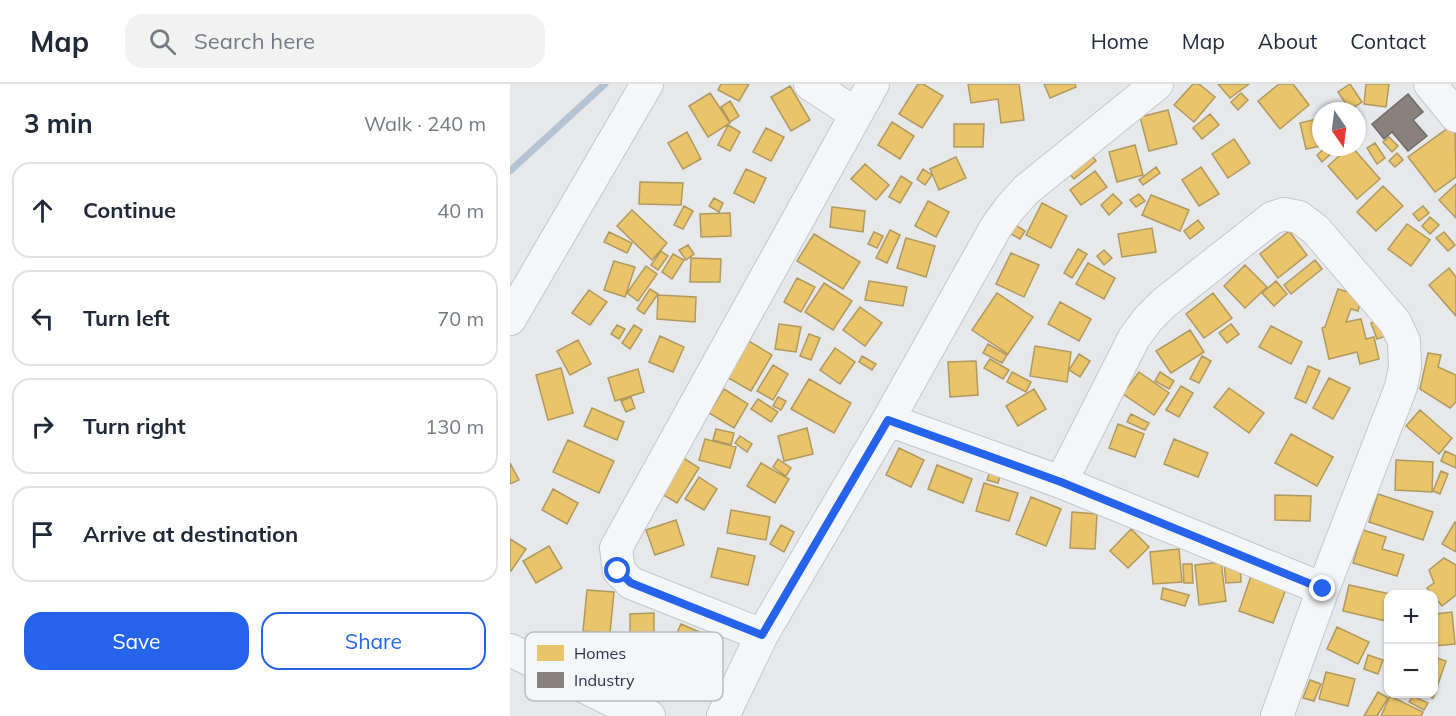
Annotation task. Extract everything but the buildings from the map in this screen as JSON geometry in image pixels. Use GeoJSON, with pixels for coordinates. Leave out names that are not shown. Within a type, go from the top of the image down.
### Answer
{"type":"FeatureCollection","features":[{"type":"Feature","properties":{"kind":"street"},"geometry":{"type":"LineString","coordinates":[[510,319],[647,84]]}},
{"type":"Feature","properties":{"kind":"street"},"geometry":{"type":"LineString","coordinates":[[810,84],[856,114]]}},
{"type":"Feature","properties":{"kind":"street"},"geometry":{"type":"LineString","coordinates":[[762,635],[631,583],[618,571],[616,548],[873,84]]}},
{"type":"Feature","properties":{"kind":"street"},"geometry":{"type":"LineString","coordinates":[[723,716],[762,635],[888,420],[996,227],[1026,190],[1157,84]]}},
{"type":"Feature","properties":{"kind":"street"},"geometry":{"type":"LineString","coordinates":[[1430,84],[1456,116]]}},
{"type":"Feature","properties":{"kind":"street"},"geometry":{"type":"LineString","coordinates":[[1061,482],[1134,338],[1164,303],[1272,218],[1284,214],[1299,217],[1316,230],[1395,322],[1404,341],[1405,367],[1401,387],[1323,589],[1278,716]]}},
{"type":"Feature","properties":{"kind":"street"},"geometry":{"type":"LineString","coordinates":[[888,420],[1061,482],[1323,589]]}},
{"type":"Feature","properties":{"kind":"street"},"geometry":{"type":"LineString","coordinates":[[510,650],[525,657]]}},
{"type":"Feature","properties":{"kind":"street"},"geometry":{"type":"LineString","coordinates":[[613,701],[649,716]]}},
{"type":"Feature","properties":{"kind":"waterway"},"geometry":{"type":"LineString","coordinates":[[510,171],[605,84]]}},
{"type":"Feature","properties":{"kind":"route"},"geometry":{"type":"LineString","coordinates":[[618,571],[631,583],[762,635],[888,420],[1061,482],[1323,589]]}}]}
